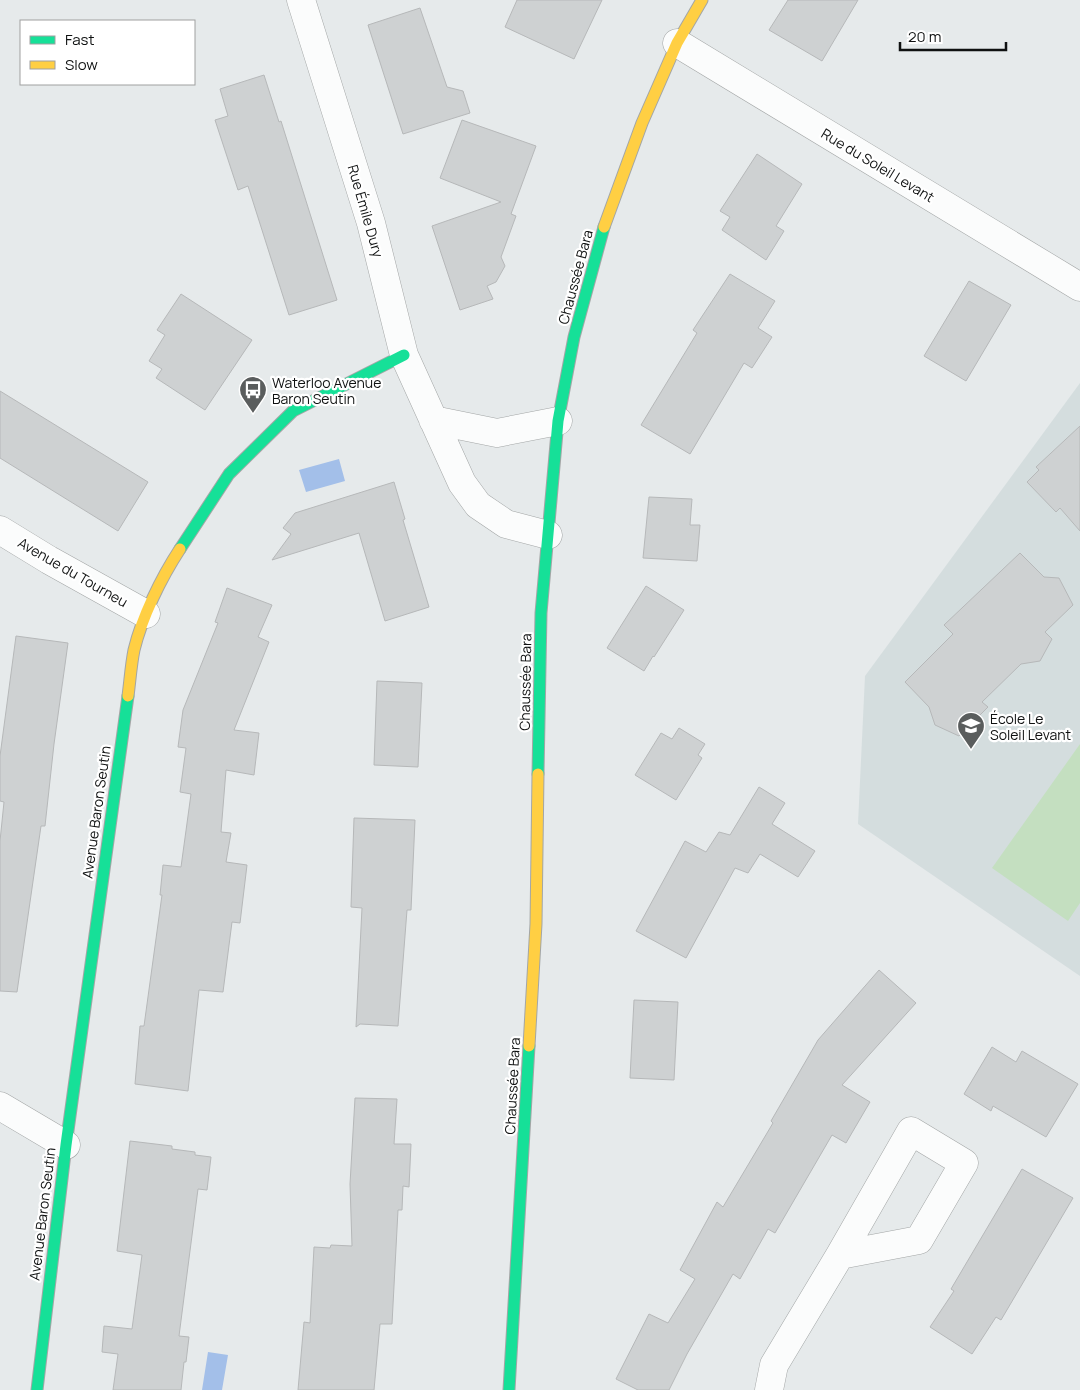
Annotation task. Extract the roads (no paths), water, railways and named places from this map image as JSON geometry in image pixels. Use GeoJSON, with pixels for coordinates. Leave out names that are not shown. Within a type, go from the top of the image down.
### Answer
{"type":"FeatureCollection","features":[{"type":"Feature","properties":{"kind":"main road","name":"Chaussée Bara"},"geometry":{"type":"LineString","coordinates":[[509,1390],[536,924],[541,613],[558,421],[574,337],[601,236],[642,123],[677,43],[702,0]]}},
{"type":"Feature","properties":{"kind":"main road","name":"Avenue Baron Seutin"},"geometry":{"type":"LineString","coordinates":[[37,1390],[66,1145],[129,686],[134,651],[146,614],[173,560],[229,474],[292,412],[404,355]]}},
{"type":"Feature","properties":{"kind":"street","name":"Rue Émile Dury"},"geometry":{"type":"LineString","coordinates":[[301,0],[371,223],[404,355],[462,483],[478,505],[506,524],[548,535]]}},
{"type":"Feature","properties":{"kind":"street","name":"Rue du Soleil Levant"},"geometry":{"type":"LineString","coordinates":[[677,43],[1080,287]]}},
{"type":"Feature","properties":{"kind":"street"},"geometry":{"type":"LineString","coordinates":[[433,420],[497,433],[558,421]]}},
{"type":"Feature","properties":{"kind":"street","name":"Avenue du Tourneu"},"geometry":{"type":"LineString","coordinates":[[0,530],[146,614]]}},
{"type":"Feature","properties":{"kind":"street"},"geometry":{"type":"LineString","coordinates":[[0,1106],[66,1145]]}},
{"type":"Feature","properties":{"kind":"street"},"geometry":{"type":"LineString","coordinates":[[769,1390],[774,1366],[911,1131],[964,1164],[918,1240],[840,1255]]}},
{"type":"Feature","properties":{"kind":"water"},"geometry":{"type":"Polygon","coordinates":[[[339,459],[345,481],[306,492],[299,470],[339,459]]]}},
{"type":"Feature","properties":{"kind":"water"},"geometry":{"type":"Polygon","coordinates":[[[208,1352],[228,1355],[222,1390],[202,1390],[208,1352]]]}},
{"type":"Feature","properties":{"kind":"place","name":"Waterloo Avenue Baron Seutin"},"geometry":{"type":"Point","coordinates":[253,414]}},
{"type":"Feature","properties":{"kind":"place","name":"École Le Soleil Levant"},"geometry":{"type":"Point","coordinates":[971,750]}}]}
